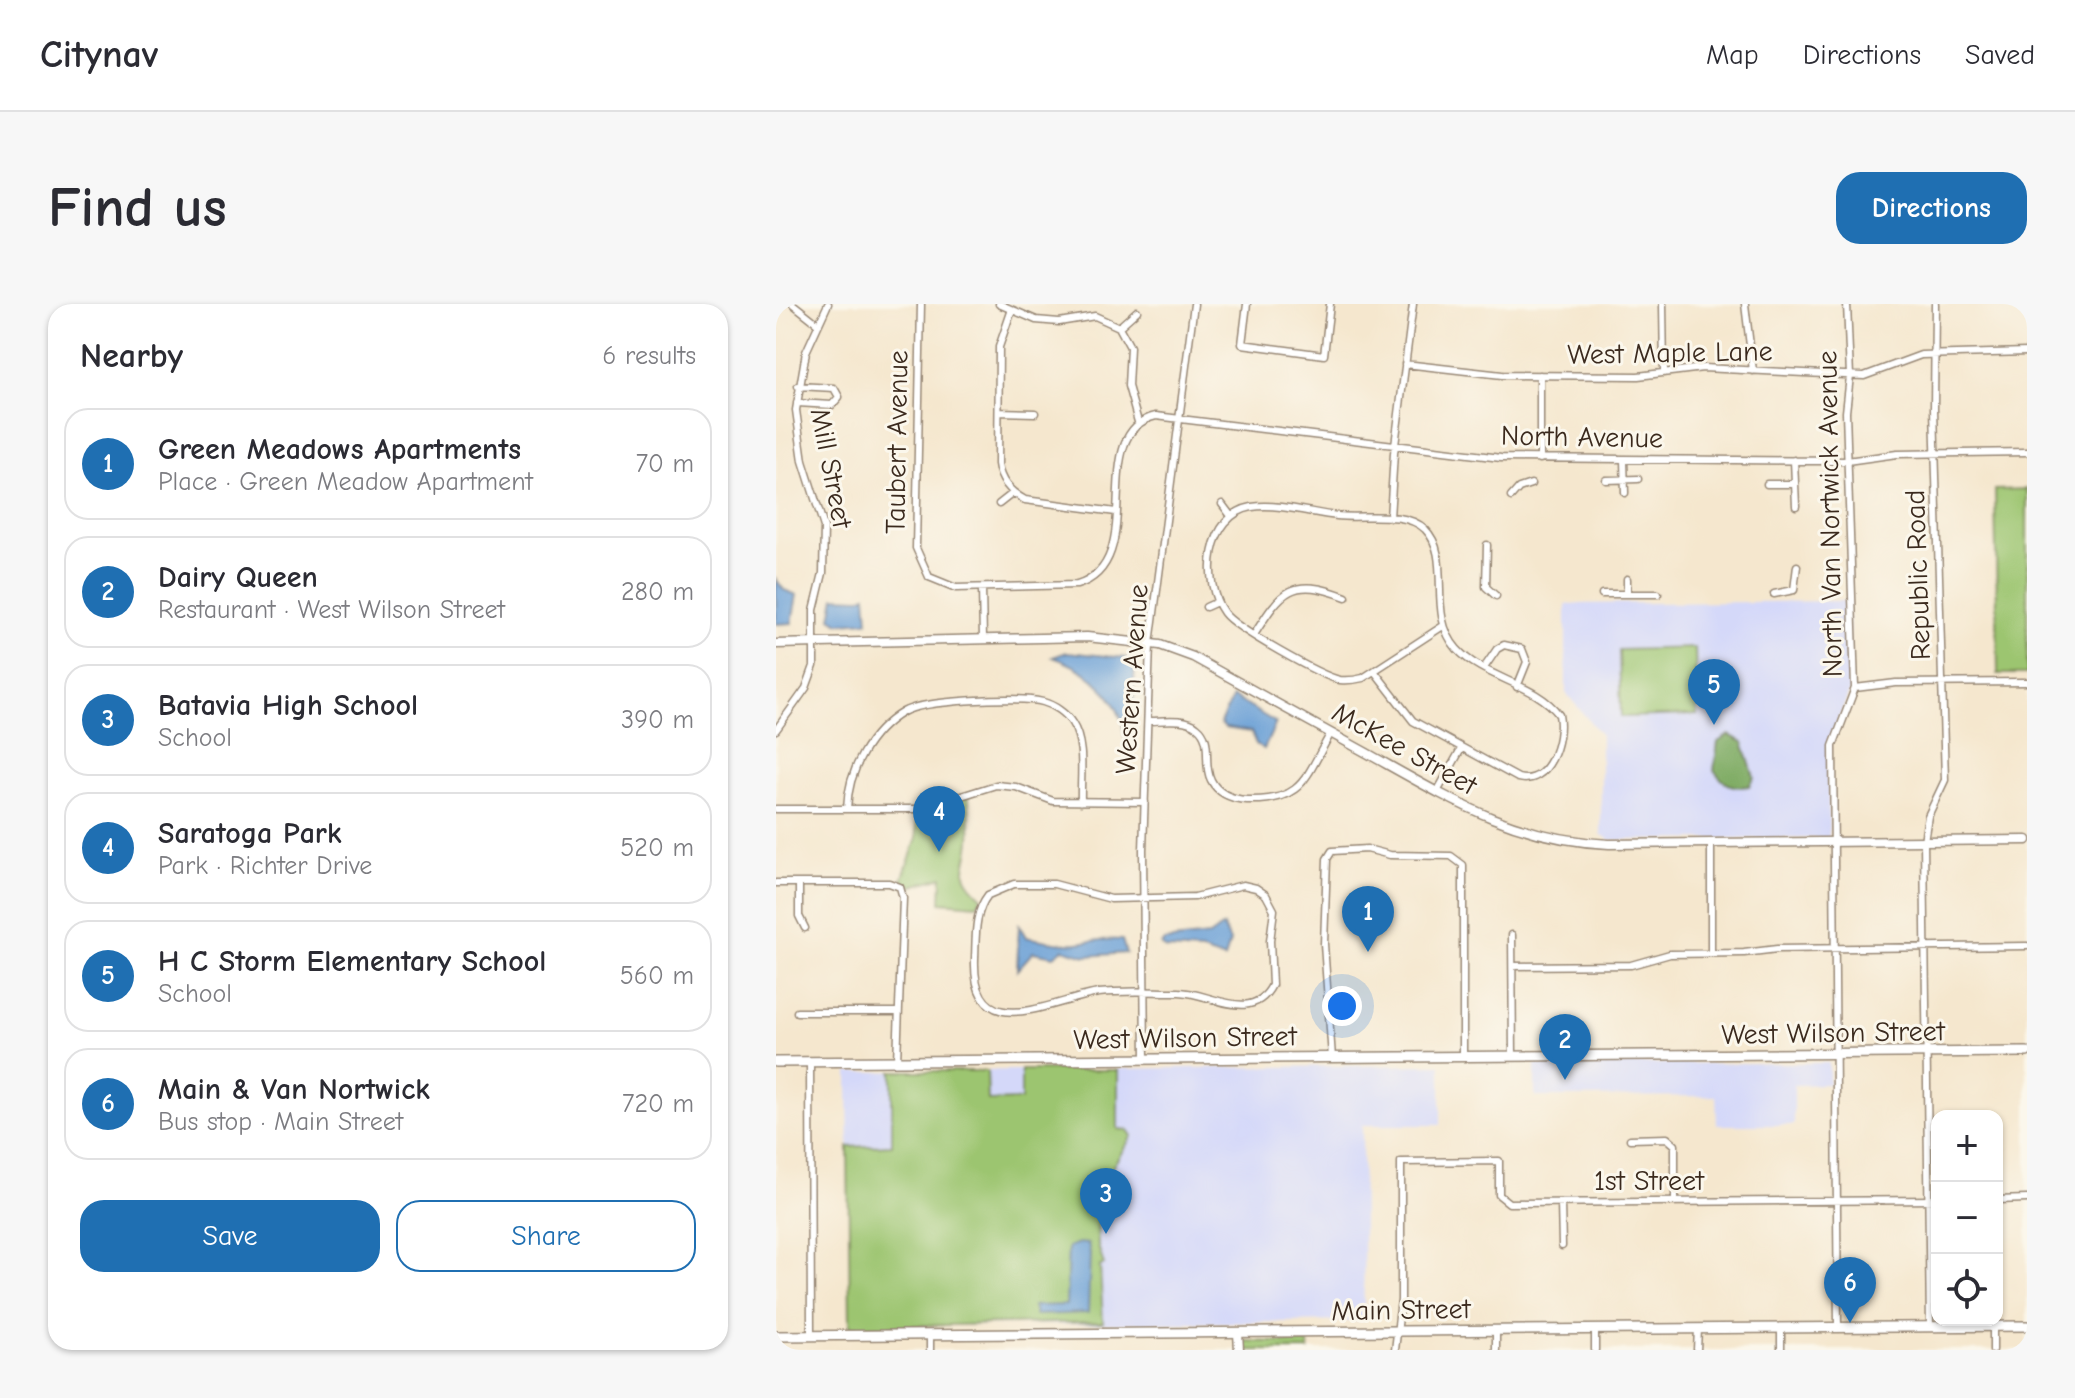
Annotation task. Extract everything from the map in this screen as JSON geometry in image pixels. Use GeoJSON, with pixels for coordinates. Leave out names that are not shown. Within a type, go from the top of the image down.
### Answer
{"type":"FeatureCollection","features":[{"type":"Feature","properties":{"kind":"main road","name":"West Wilson Street"},"geometry":{"type":"LineString","coordinates":[[776,1062],[2027,1052]]}},
{"type":"Feature","properties":{"kind":"main road","name":"Main Street"},"geometry":{"type":"LineString","coordinates":[[776,1336],[2027,1326]]}},
{"type":"Feature","properties":{"kind":"street"},"geometry":{"type":"LineString","coordinates":[[793,304],[817,323]]}},
{"type":"Feature","properties":{"kind":"street","name":"Taubert Avenue"},"geometry":{"type":"LineString","coordinates":[[921,304],[916,548],[929,577],[956,588],[982,588]]}},
{"type":"Feature","properties":{"kind":"street"},"geometry":{"type":"LineString","coordinates":[[983,639],[982,588],[1077,585],[1092,580],[1103,571],[1110,557],[1124,442],[1138,422],[1128,386],[1130,347],[1119,327],[1095,316],[1059,322],[1036,320],[1011,312],[999,304]]}},
{"type":"Feature","properties":{"kind":"street","name":"Western Avenue"},"geometry":{"type":"LineString","coordinates":[[1145,1060],[1143,899],[1150,644],[1194,304]]}},
{"type":"Feature","properties":{"kind":"street"},"geometry":{"type":"LineString","coordinates":[[1247,304],[1242,344],[1324,355],[1330,304]]}},
{"type":"Feature","properties":{"kind":"street"},"geometry":{"type":"LineString","coordinates":[[1390,518],[1395,446],[1413,304]]}},
{"type":"Feature","properties":{"kind":"street"},"geometry":{"type":"LineString","coordinates":[[1663,304],[1664,372]]}},
{"type":"Feature","properties":{"kind":"street"},"geometry":{"type":"LineString","coordinates":[[1745,304],[1753,371]]}},
{"type":"Feature","properties":{"kind":"street","name":"North Van Nortwick Avenue"},"geometry":{"type":"LineString","coordinates":[[1838,1327],[1833,746],[1855,688],[1847,461],[1850,376],[1847,304]]}},
{"type":"Feature","properties":{"kind":"street","name":"Republic Road"},"geometry":{"type":"LineString","coordinates":[[1930,1327],[1924,841],[1928,816],[1945,780],[1935,452],[1935,304]]}},
{"type":"Feature","properties":{"kind":"street","name":"Mill Street"},"geometry":{"type":"LineString","coordinates":[[776,730],[812,677],[814,610],[824,561],[824,527],[799,440],[797,403],[798,386],[825,305]]}},
{"type":"Feature","properties":{"kind":"street"},"geometry":{"type":"LineString","coordinates":[[1119,327],[1137,311]]}},
{"type":"Feature","properties":{"kind":"street"},"geometry":{"type":"LineString","coordinates":[[1011,312],[999,347],[999,472],[1013,493],[1033,502],[1116,512]]}},
{"type":"Feature","properties":{"kind":"street","name":"West Maple Lane"},"geometry":{"type":"LineString","coordinates":[[1405,364],[1540,375],[1664,372],[1694,368],[1850,376],[1875,374],[1921,355],[2027,352]]}},
{"type":"Feature","properties":{"kind":"street"},"geometry":{"type":"LineString","coordinates":[[1540,375],[1540,459]]}},
{"type":"Feature","properties":{"kind":"street"},"geometry":{"type":"LineString","coordinates":[[797,403],[832,405],[839,397],[834,388],[798,386]]}},
{"type":"Feature","properties":{"kind":"street"},"geometry":{"type":"LineString","coordinates":[[999,412],[1035,413]]}},
{"type":"Feature","properties":{"kind":"street","name":"North Avenue"},"geometry":{"type":"LineString","coordinates":[[1138,422],[1156,416],[1180,418],[1395,446],[1540,459],[1847,461],[1935,452],[2027,452]]}},
{"type":"Feature","properties":{"kind":"street"},"geometry":{"type":"LineString","coordinates":[[1624,460],[1625,493]]}},
{"type":"Feature","properties":{"kind":"street"},"geometry":{"type":"LineString","coordinates":[[1794,460],[1796,506]]}},
{"type":"Feature","properties":{"kind":"street"},"geometry":{"type":"LineString","coordinates":[[1606,480],[1638,479]]}},
{"type":"Feature","properties":{"kind":"street"},"geometry":{"type":"LineString","coordinates":[[1511,497],[1519,488],[1531,484]]}},
{"type":"Feature","properties":{"kind":"street"},"geometry":{"type":"LineString","coordinates":[[1767,484],[1795,484]]}},
{"type":"Feature","properties":{"kind":"street"},"geometry":{"type":"LineString","coordinates":[[999,504],[1013,493]]}},
{"type":"Feature","properties":{"kind":"street"},"geometry":{"type":"LineString","coordinates":[[1222,504],[1232,516]]}},
{"type":"Feature","properties":{"kind":"street"},"geometry":{"type":"LineString","coordinates":[[1375,672],[1413,721],[1461,749],[1508,774],[1532,779],[1547,769],[1560,728],[1559,715],[1552,707],[1484,668],[1458,649],[1443,626],[1438,560],[1429,533],[1410,520],[1347,517],[1259,506],[1232,516],[1222,526],[1215,542],[1211,567],[1217,602],[1228,618],[1331,677],[1351,681],[1375,672],[1443,626]]}},
{"type":"Feature","properties":{"kind":"street"},"geometry":{"type":"LineString","coordinates":[[1429,533],[1436,529]]}},
{"type":"Feature","properties":{"kind":"street"},"geometry":{"type":"LineString","coordinates":[[1487,545],[1486,587],[1496,596]]}},
{"type":"Feature","properties":{"kind":"street"},"geometry":{"type":"LineString","coordinates":[[1774,594],[1794,590],[1797,566]]}},
{"type":"Feature","properties":{"kind":"street"},"geometry":{"type":"LineString","coordinates":[[1627,579],[1627,594]]}},
{"type":"Feature","properties":{"kind":"street"},"geometry":{"type":"LineString","coordinates":[[1254,635],[1273,602],[1294,589],[1311,586],[1346,597]]}},
{"type":"Feature","properties":{"kind":"street"},"geometry":{"type":"LineString","coordinates":[[1602,594],[1658,594]]}},
{"type":"Feature","properties":{"kind":"street"},"geometry":{"type":"LineString","coordinates":[[1206,607],[1217,602]]}},
{"type":"Feature","properties":{"kind":"street","name":"McKee Street"},"geometry":{"type":"LineString","coordinates":[[776,644],[1087,637],[1150,644],[1193,657],[1437,792],[1512,828],[1553,839],[1609,844],[2027,840]]}},
{"type":"Feature","properties":{"kind":"street"},"geometry":{"type":"LineString","coordinates":[[1484,668],[1497,649],[1504,645],[1522,649],[1527,662],[1517,687]]}},
{"type":"Feature","properties":{"kind":"street"},"geometry":{"type":"LineString","coordinates":[[1855,688],[2027,682]]}},
{"type":"Feature","properties":{"kind":"street"},"geometry":{"type":"LineString","coordinates":[[847,809],[849,780],[862,754],[894,718],[912,708],[935,703],[1034,700],[1056,708],[1078,733],[1081,802]]}},
{"type":"Feature","properties":{"kind":"street"},"geometry":{"type":"LineString","coordinates":[[1148,721],[1183,722],[1197,727],[1206,741],[1211,780],[1220,792],[1237,799],[1271,801],[1289,795],[1302,783],[1331,733]]}},
{"type":"Feature","properties":{"kind":"street"},"geometry":{"type":"LineString","coordinates":[[1437,792],[1461,749]]}},
{"type":"Feature","properties":{"kind":"street"},"geometry":{"type":"LineString","coordinates":[[776,809],[920,809],[996,785],[1016,787],[1053,801],[1145,802]]}},
{"type":"Feature","properties":{"kind":"street"},"geometry":{"type":"LineString","coordinates":[[1711,843],[1711,953]]}},
{"type":"Feature","properties":{"kind":"street"},"geometry":{"type":"LineString","coordinates":[[1332,1058],[1324,944],[1327,859],[1332,851],[1360,849],[1390,855],[1451,856],[1463,865],[1463,1056]]}},
{"type":"Feature","properties":{"kind":"street"},"geometry":{"type":"LineString","coordinates":[[776,883],[889,883],[900,887],[903,898],[897,1061]]}},
{"type":"Feature","properties":{"kind":"street"},"geometry":{"type":"LineString","coordinates":[[799,883],[799,916],[805,928]]}},
{"type":"Feature","properties":{"kind":"street"},"geometry":{"type":"LineString","coordinates":[[1044,884],[1102,898],[1143,899],[1195,897],[1243,885],[1262,891],[1274,910],[1270,941],[1272,985],[1268,993],[1249,1004],[1230,1006],[1193,993],[1098,994],[1012,1013],[1001,1011],[985,1001],[975,973],[977,918],[988,895],[1004,886],[1044,884]]}},
{"type":"Feature","properties":{"kind":"street"},"geometry":{"type":"LineString","coordinates":[[1512,935],[1513,1056]]}},
{"type":"Feature","properties":{"kind":"street"},"geometry":{"type":"LineString","coordinates":[[1513,966],[1631,965],[1670,954],[2027,946]]}},
{"type":"Feature","properties":{"kind":"street"},"geometry":{"type":"LineString","coordinates":[[797,1012],[898,1012]]}},
{"type":"Feature","properties":{"kind":"street"},"geometry":{"type":"LineString","coordinates":[[810,1062],[811,1335]]}},
{"type":"Feature","properties":{"kind":"street"},"geometry":{"type":"LineString","coordinates":[[1630,1139],[1667,1138],[1675,1145],[1675,1202]]}},
{"type":"Feature","properties":{"kind":"street","name":"1st Street"},"geometry":{"type":"LineString","coordinates":[[1396,1331],[1401,1300],[1401,1162],[1499,1161],[1499,1195],[1503,1202],[1929,1201]]}},
{"type":"Feature","properties":{"kind":"street"},"geometry":{"type":"LineString","coordinates":[[2003,1200],[2027,1199]]}},
{"type":"Feature","properties":{"kind":"street"},"geometry":{"type":"LineString","coordinates":[[1561,1203],[1562,1246]]}},
{"type":"Feature","properties":{"kind":"street"},"geometry":{"type":"LineString","coordinates":[[1993,1327],[1993,1350]]}},
{"type":"Feature","properties":{"kind":"street"},"geometry":{"type":"LineString","coordinates":[[1697,1350],[1698,1329]]}},
{"type":"Feature","properties":{"kind":"street"},"geometry":{"type":"LineString","coordinates":[[1781,1329],[1781,1350]]}},
{"type":"Feature","properties":{"kind":"street"},"geometry":{"type":"LineString","coordinates":[[1496,1330],[1496,1350]]}},
{"type":"Feature","properties":{"kind":"street"},"geometry":{"type":"LineString","coordinates":[[1595,1330],[1595,1350]]}},
{"type":"Feature","properties":{"kind":"street"},"geometry":{"type":"LineString","coordinates":[[1395,1350],[1396,1331]]}},
{"type":"Feature","properties":{"kind":"street"},"geometry":{"type":"LineString","coordinates":[[1238,1333],[1239,1350]]}},
{"type":"Feature","properties":{"kind":"street"},"geometry":{"type":"LineString","coordinates":[[930,1334],[930,1350]]}},
{"type":"Feature","properties":{"kind":"shaded area"},"geometry":{"type":"Polygon","coordinates":[[[1848,601],[1851,687],[1828,747],[1829,838],[1610,840],[1601,834],[1601,735],[1566,693],[1566,604],[1848,601]]]}},
{"type":"Feature","properties":{"kind":"shaded area"},"geometry":{"type":"Polygon","coordinates":[[[1829,1063],[1829,1084],[1794,1085],[1794,1125],[1717,1125],[1716,1096],[1535,1097],[1535,1064],[1829,1063]]]}},
{"type":"Feature","properties":{"kind":"shaded area"},"geometry":{"type":"Polygon","coordinates":[[[1441,1065],[1441,1125],[1362,1125],[1364,1321],[850,1327],[848,1072],[1441,1065]]]}},
{"type":"Feature","properties":{"kind":"green space"},"geometry":{"type":"Polygon","coordinates":[[[2027,489],[2027,674],[1998,674],[1995,490],[2027,489]]]}},
{"type":"Feature","properties":{"kind":"green space"},"geometry":{"type":"Polygon","coordinates":[[[1695,648],[1697,715],[1621,717],[1619,650],[1695,648]]]}},
{"type":"Feature","properties":{"kind":"green space"},"geometry":{"type":"Polygon","coordinates":[[[1729,735],[1743,742],[1754,777],[1749,786],[1729,784],[1714,770],[1718,742],[1729,735]]]}},
{"type":"Feature","properties":{"kind":"green space"},"geometry":{"type":"Polygon","coordinates":[[[969,796],[970,841],[965,871],[968,882],[982,897],[977,905],[941,902],[942,877],[909,887],[902,880],[917,838],[916,813],[969,796]]]}},
{"type":"Feature","properties":{"kind":"green space"},"geometry":{"type":"Polygon","coordinates":[[[1021,1070],[1118,1070],[1118,1129],[1128,1130],[1132,1136],[1097,1191],[1098,1246],[1104,1265],[1100,1266],[1103,1322],[850,1327],[848,1147],[892,1145],[892,1071],[987,1071],[988,1101],[1021,1100],[1021,1070]]]}},
{"type":"Feature","properties":{"kind":"green space"},"geometry":{"type":"Polygon","coordinates":[[[1245,1341],[1308,1343],[1309,1350],[1245,1350],[1245,1341]]]}},
{"type":"Feature","properties":{"kind":"water"},"geometry":{"type":"Polygon","coordinates":[[[776,579],[784,590],[797,595],[792,623],[776,624],[776,579]]]}},
{"type":"Feature","properties":{"kind":"water"},"geometry":{"type":"Polygon","coordinates":[[[866,595],[868,621],[839,623],[831,618],[835,597],[861,598],[866,595]]]}},
{"type":"Feature","properties":{"kind":"water"},"geometry":{"type":"Polygon","coordinates":[[[1067,652],[1135,659],[1132,742],[1127,742],[1116,707],[1102,688],[1075,666],[1053,657],[1067,652]]]}},
{"type":"Feature","properties":{"kind":"water"},"geometry":{"type":"Polygon","coordinates":[[[1233,697],[1276,723],[1264,749],[1256,744],[1251,732],[1225,728],[1220,723],[1233,697]]]}},
{"type":"Feature","properties":{"kind":"water"},"geometry":{"type":"Polygon","coordinates":[[[1019,925],[1026,937],[1052,942],[1122,940],[1126,953],[1086,956],[1063,949],[1054,956],[1033,952],[1017,970],[1019,925]]]}},
{"type":"Feature","properties":{"kind":"water"},"geometry":{"type":"Polygon","coordinates":[[[1223,926],[1230,941],[1225,959],[1202,951],[1166,949],[1161,945],[1164,941],[1209,936],[1223,926]]]}},
{"type":"Feature","properties":{"kind":"water"},"geometry":{"type":"Polygon","coordinates":[[[1088,1244],[1090,1253],[1088,1313],[1035,1315],[1033,1306],[1066,1305],[1068,1247],[1088,1244]]]}},
{"type":"Feature","properties":{"kind":"place","name":"H C Storm Elementary School"},"geometry":{"type":"Point","coordinates":[1714,725]}},
{"type":"Feature","properties":{"kind":"place","name":"Saratoga Park"},"geometry":{"type":"Point","coordinates":[939,852]}},
{"type":"Feature","properties":{"kind":"place","name":"Green Meadows Apartments"},"geometry":{"type":"Point","coordinates":[1368,952]}},
{"type":"Feature","properties":{"kind":"place","name":"Dairy Queen"},"geometry":{"type":"Point","coordinates":[1565,1080]}},
{"type":"Feature","properties":{"kind":"place","name":"Batavia High School"},"geometry":{"type":"Point","coordinates":[1106,1234]}},
{"type":"Feature","properties":{"kind":"place","name":"Main & Van Nortwick"},"geometry":{"type":"Point","coordinates":[1850,1323]}}]}
